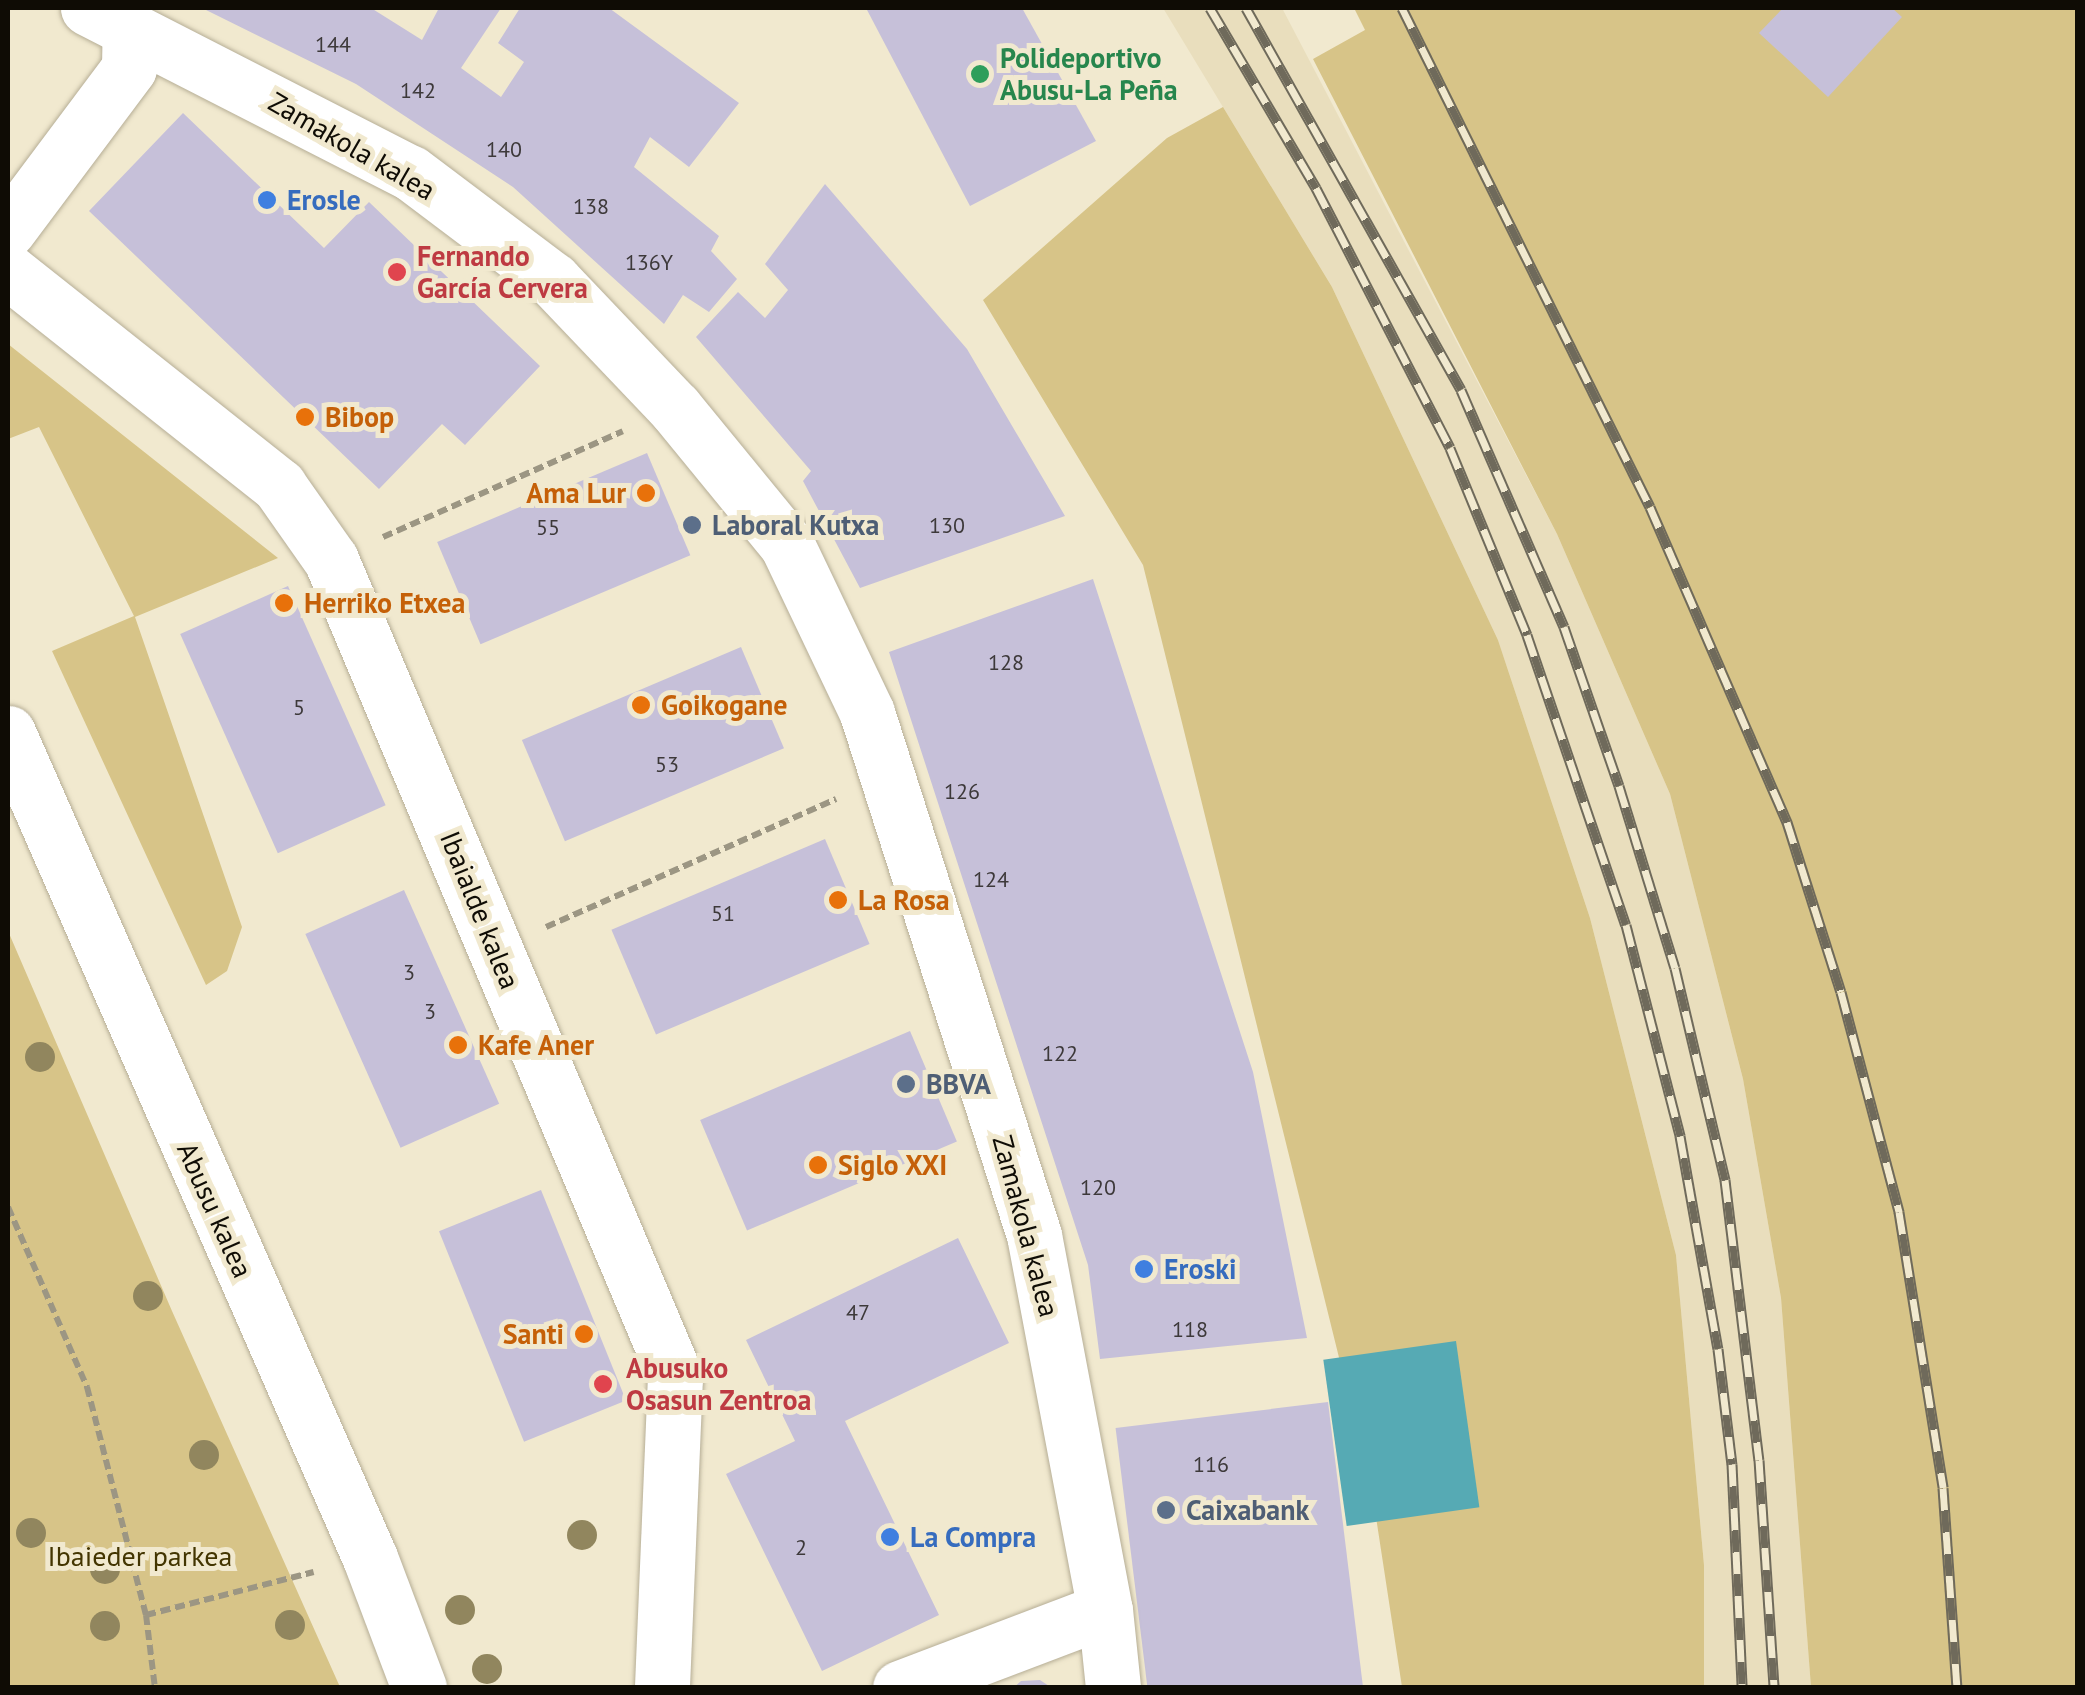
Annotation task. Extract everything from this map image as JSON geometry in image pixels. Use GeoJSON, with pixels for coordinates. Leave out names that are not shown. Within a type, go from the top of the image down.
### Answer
{"type":"FeatureCollection","features":[{"type":"Feature","properties":{"kind":"street"},"geometry":{"type":"LineString","coordinates":[[8,230],[129,68],[109,18]]}},
{"type":"Feature","properties":{"kind":"street","name":"Zamakola kalea"},"geometry":{"type":"LineString","coordinates":[[109,18],[411,174],[554,280],[675,408],[786,545],[867,714],[883,778],[1034,1235],[1105,1610],[1113,1688]]}},
{"type":"Feature","properties":{"kind":"street","name":"Ibaialde kalea"},"geometry":{"type":"LineString","coordinates":[[8,271],[279,486],[331,560],[675,1376],[662,1688]]}},
{"type":"Feature","properties":{"kind":"street","name":"Abusu kalea"},"geometry":{"type":"LineString","coordinates":[[8,733],[370,1558],[419,1688]]}},
{"type":"Feature","properties":{"kind":"street"},"geometry":{"type":"LineString","coordinates":[[900,1688],[1105,1610]]}},
{"type":"Feature","properties":{"kind":"path"},"geometry":{"type":"LineString","coordinates":[[331,560],[675,408]]}},
{"type":"Feature","properties":{"kind":"path"},"geometry":{"type":"LineString","coordinates":[[496,949],[883,778]]}},
{"type":"Feature","properties":{"kind":"path"},"geometry":{"type":"LineString","coordinates":[[8,1207],[87,1387],[146,1615],[155,1688]]}},
{"type":"Feature","properties":{"kind":"path"},"geometry":{"type":"LineString","coordinates":[[146,1615],[370,1558]]}},
{"type":"Feature","properties":{"kind":"shaded area"},"geometry":{"type":"Polygon","coordinates":[[[1163,8],[1282,8],[1557,534],[1670,794],[1743,1079],[1781,1298],[1811,1687],[1704,1687],[1704,1565],[1676,1255],[1590,918],[1498,640],[1332,287],[1163,8]]]}},
{"type":"Feature","properties":{"kind":"green space"},"geometry":{"type":"Polygon","coordinates":[[[1354,8],[2077,8],[2077,1687],[1811,1687],[1781,1298],[1743,1079],[1670,794],[1557,534],[1313,59],[1365,30],[1354,8]]]}},
{"type":"Feature","properties":{"kind":"green space"},"geometry":{"type":"Polygon","coordinates":[[[1223,107],[1332,287],[1498,640],[1590,918],[1676,1255],[1704,1565],[1704,1687],[1402,1687],[1372,1491],[1143,565],[983,300],[1167,138],[1223,107]]]}},
{"type":"Feature","properties":{"kind":"green space"},"geometry":{"type":"Polygon","coordinates":[[[8,344],[278,558],[135,617],[242,927],[227,971],[206,985],[52,651],[134,616],[39,427],[8,439],[8,344]]]}},
{"type":"Feature","properties":{"kind":"green space","name":"Ibaieder parkea"},"geometry":{"type":"Polygon","coordinates":[[[8,931],[172,1311],[340,1687],[8,1687],[8,931]]]}},
{"type":"Feature","properties":{"kind":"water"},"geometry":{"type":"Polygon","coordinates":[[[1456,1341],[1479,1507],[1347,1526],[1323,1360],[1456,1341]]]}},
{"type":"Feature","properties":{"kind":"building"},"geometry":{"type":"Polygon","coordinates":[[[202,8],[371,8],[422,40],[439,8],[501,8],[461,68],[501,97],[524,62],[498,43],[520,8],[609,8],[739,103],[689,167],[650,137],[634,167],[719,236],[711,251],[737,279],[709,312],[683,295],[664,324],[513,187],[356,84],[202,8]]]}},
{"type":"Feature","properties":{"kind":"building","name":"Polideportivo Abusu-La Peña"},"geometry":{"type":"Polygon","coordinates":[[[866,8],[1022,8],[1096,141],[970,206],[866,8]]]}},
{"type":"Feature","properties":{"kind":"building"},"geometry":{"type":"Polygon","coordinates":[[[1783,8],[1892,8],[1902,17],[1828,97],[1759,33],[1783,8]]]}},
{"type":"Feature","properties":{"kind":"building"},"geometry":{"type":"Polygon","coordinates":[[[183,113],[324,248],[369,202],[540,366],[465,445],[442,424],[379,489],[89,211],[183,113]]]}},
{"type":"Feature","properties":{"kind":"building"},"geometry":{"type":"Polygon","coordinates":[[[825,184],[967,349],[1065,516],[860,588],[803,481],[811,471],[696,337],[738,292],[765,318],[788,290],[765,264],[825,184]]]}},
{"type":"Feature","properties":{"kind":"building"},"geometry":{"type":"Polygon","coordinates":[[[647,453],[690,555],[480,644],[437,542],[647,453]]]}},
{"type":"Feature","properties":{"kind":"building"},"geometry":{"type":"Polygon","coordinates":[[[1093,579],[1253,1072],[1307,1338],[1100,1359],[1088,1265],[889,652],[1093,579]]]}},
{"type":"Feature","properties":{"kind":"building"},"geometry":{"type":"Polygon","coordinates":[[[288,586],[386,805],[278,853],[180,634],[288,586]]]}},
{"type":"Feature","properties":{"kind":"building"},"geometry":{"type":"Polygon","coordinates":[[[741,647],[784,748],[565,841],[522,740],[741,647]]]}},
{"type":"Feature","properties":{"kind":"building"},"geometry":{"type":"Polygon","coordinates":[[[825,839],[870,944],[656,1035],[611,930],[825,839]]]}},
{"type":"Feature","properties":{"kind":"building"},"geometry":{"type":"Polygon","coordinates":[[[404,890],[499,1104],[401,1148],[305,934],[404,890]]]}},
{"type":"Feature","properties":{"kind":"building"},"geometry":{"type":"Polygon","coordinates":[[[910,1031],[957,1141],[747,1231],[700,1120],[910,1031]]]}},
{"type":"Feature","properties":{"kind":"building"},"geometry":{"type":"Polygon","coordinates":[[[541,1190],[626,1400],[524,1442],[439,1231],[541,1190]]]}},
{"type":"Feature","properties":{"kind":"building"},"geometry":{"type":"Polygon","coordinates":[[[958,1238],[1009,1343],[845,1421],[939,1615],[822,1671],[726,1474],[795,1441],[746,1340],[958,1238]]]}},
{"type":"Feature","properties":{"kind":"building"},"geometry":{"type":"Polygon","coordinates":[[[1328,1402],[1363,1688],[1148,1688],[1116,1428],[1328,1402]]]}},
{"type":"Feature","properties":{"kind":"building"},"geometry":{"type":"Polygon","coordinates":[[[1040,1680],[1052,1688],[1013,1688],[1021,1681],[1040,1680]]]}},
{"type":"Feature","properties":{"kind":"railway"},"geometry":{"type":"LineString","coordinates":[[1210,8],[1316,188],[1450,448],[1527,635],[1626,925],[1680,1136],[1718,1349],[1732,1464],[1742,1688]]}},
{"type":"Feature","properties":{"kind":"railway"},"geometry":{"type":"LineString","coordinates":[[1246,8],[1461,390],[1564,627],[1619,786],[1675,968],[1725,1180],[1759,1460],[1774,1688]]}},
{"type":"Feature","properties":{"kind":"railway"},"geometry":{"type":"LineString","coordinates":[[1402,8],[1650,507],[1787,822],[1841,992],[1899,1212],[1943,1488],[1957,1688]]}},
{"type":"Feature","properties":{"kind":"place","name":"Polideportivo Abusu-La Peña"},"geometry":{"type":"Point","coordinates":[980,74]}},
{"type":"Feature","properties":{"kind":"place","name":"Erosle"},"geometry":{"type":"Point","coordinates":[267,200]}},
{"type":"Feature","properties":{"kind":"place","name":"Fernando García Cervera"},"geometry":{"type":"Point","coordinates":[397,272]}},
{"type":"Feature","properties":{"kind":"place","name":"Bibop"},"geometry":{"type":"Point","coordinates":[305,417]}},
{"type":"Feature","properties":{"kind":"place","name":"Ama Lur"},"geometry":{"type":"Point","coordinates":[646,493]}},
{"type":"Feature","properties":{"kind":"place","name":"Laboral Kutxa"},"geometry":{"type":"Point","coordinates":[692,525]}},
{"type":"Feature","properties":{"kind":"place","name":"Herriko Etxea"},"geometry":{"type":"Point","coordinates":[284,603]}},
{"type":"Feature","properties":{"kind":"place","name":"Goikogane"},"geometry":{"type":"Point","coordinates":[641,705]}},
{"type":"Feature","properties":{"kind":"place","name":"La Rosa"},"geometry":{"type":"Point","coordinates":[838,900]}},
{"type":"Feature","properties":{"kind":"place","name":"Kafe Aner"},"geometry":{"type":"Point","coordinates":[458,1045]}},
{"type":"Feature","properties":{"kind":"place","name":"BBVA"},"geometry":{"type":"Point","coordinates":[906,1084]}},
{"type":"Feature","properties":{"kind":"place","name":"Siglo XXI"},"geometry":{"type":"Point","coordinates":[818,1165]}},
{"type":"Feature","properties":{"kind":"place","name":"Eroski"},"geometry":{"type":"Point","coordinates":[1144,1269]}},
{"type":"Feature","properties":{"kind":"place","name":"Santi"},"geometry":{"type":"Point","coordinates":[584,1334]}},
{"type":"Feature","properties":{"kind":"place","name":"Abusuko Osasun Zentroa"},"geometry":{"type":"Point","coordinates":[603,1384]}},
{"type":"Feature","properties":{"kind":"place","name":"Caixabank"},"geometry":{"type":"Point","coordinates":[1166,1510]}},
{"type":"Feature","properties":{"kind":"place","name":"La Compra"},"geometry":{"type":"Point","coordinates":[890,1537]}}]}
